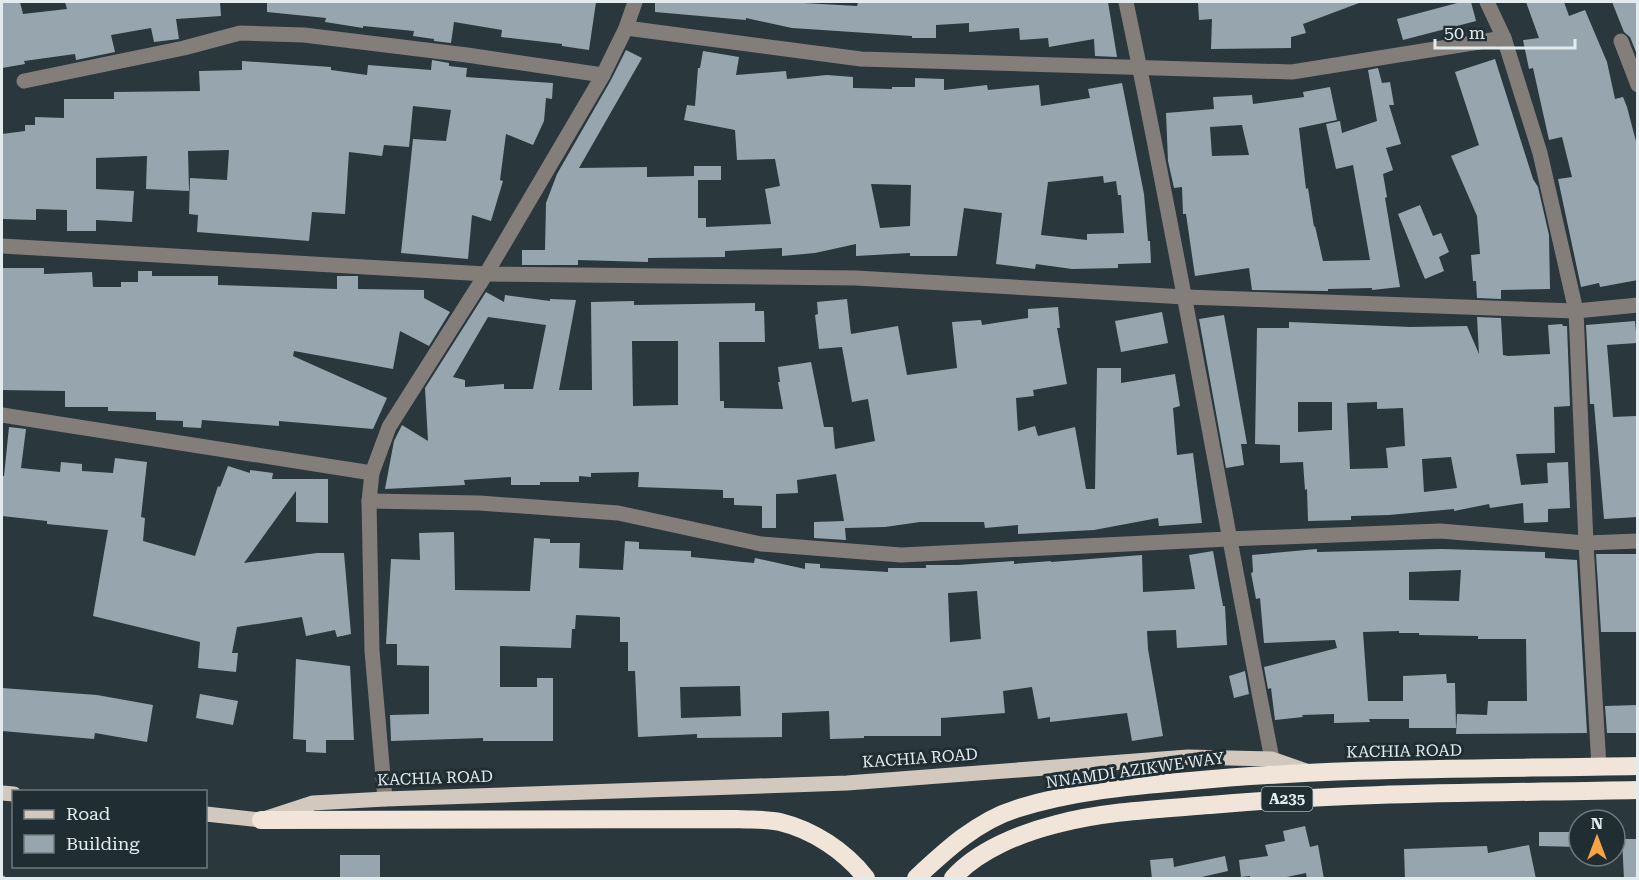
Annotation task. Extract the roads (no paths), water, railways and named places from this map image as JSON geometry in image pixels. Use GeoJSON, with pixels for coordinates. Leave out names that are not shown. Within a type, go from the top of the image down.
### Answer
{"type":"FeatureCollection","features":[{"type":"Feature","properties":{"kind":"highway","name":"KACHIA ROAD"},"geometry":{"type":"LineString","coordinates":[[1311,773],[1638,766]]}},
{"type":"Feature","properties":{"kind":"highway","name":"NNAMDI AZIKWE WAY"},"geometry":{"type":"LineString","coordinates":[[916,879],[940,855],[978,827],[1014,809],[1067,796],[1150,784],[1255,774],[1311,773]]}},
{"type":"Feature","properties":{"kind":"highway","name":"A235"},"geometry":{"type":"LineString","coordinates":[[954,879],[992,848],[1017,837],[1058,823],[1096,817],[1269,799],[1358,795],[1638,790]]}},
{"type":"Feature","properties":{"kind":"highway"},"geometry":{"type":"LineString","coordinates":[[261,820],[737,819],[779,822],[807,831],[838,849],[866,879]]}},
{"type":"Feature","properties":{"kind":"main road","name":"KACHIA ROAD"},"geometry":{"type":"LineString","coordinates":[[207,814],[261,820],[313,803],[848,783],[1188,757],[1272,759],[1311,773]]}},
{"type":"Feature","properties":{"kind":"street"},"geometry":{"type":"LineString","coordinates":[[385,799],[372,651],[369,501],[372,473],[389,427],[486,274],[603,75],[635,2]]}},
{"type":"Feature","properties":{"kind":"street"},"geometry":{"type":"LineString","coordinates":[[1126,2],[1185,297],[1228,538],[1272,759]]}},
{"type":"Feature","properties":{"kind":"street"},"geometry":{"type":"LineString","coordinates":[[1487,2],[1504,38],[1540,153],[1576,311],[1599,767]]}},
{"type":"Feature","properties":{"kind":"street"},"geometry":{"type":"LineString","coordinates":[[626,27],[861,59],[1292,72],[1504,38]]}},
{"type":"Feature","properties":{"kind":"street"},"geometry":{"type":"LineString","coordinates":[[24,81],[184,48],[240,33],[304,35],[603,75]]}},
{"type":"Feature","properties":{"kind":"street"},"geometry":{"type":"LineString","coordinates":[[1621,41],[1638,85]]}},
{"type":"Feature","properties":{"kind":"street"},"geometry":{"type":"LineString","coordinates":[[2,246],[486,274],[856,278],[1185,297],[1576,311],[1638,305]]}},
{"type":"Feature","properties":{"kind":"street"},"geometry":{"type":"LineString","coordinates":[[2,415],[372,473]]}},
{"type":"Feature","properties":{"kind":"street"},"geometry":{"type":"LineString","coordinates":[[369,501],[480,503],[618,513],[761,544],[901,555],[1228,538],[1440,531],[1586,543],[1638,541]]}}]}
